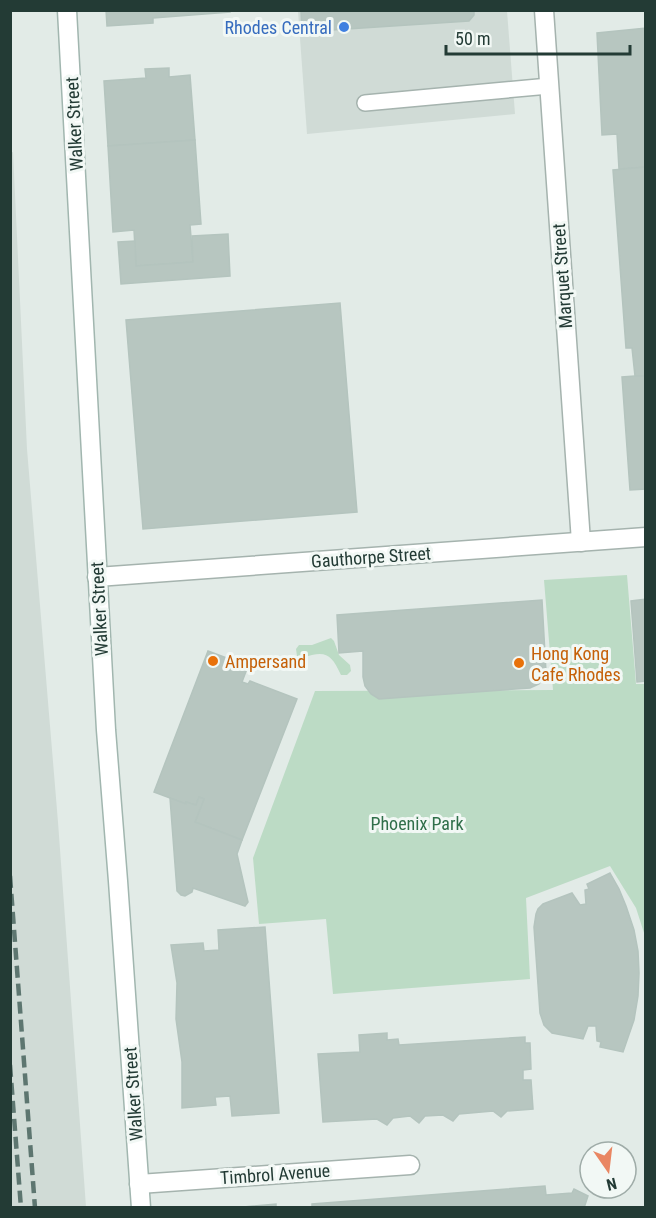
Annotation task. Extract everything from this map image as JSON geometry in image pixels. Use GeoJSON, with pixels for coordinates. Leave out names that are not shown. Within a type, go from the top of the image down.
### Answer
{"type":"FeatureCollection","features":[{"type":"Feature","properties":{"kind":"street","name":"Walker Street"},"geometry":{"type":"LineString","coordinates":[[67,10],[106,730],[141,1208]]}},
{"type":"Feature","properties":{"kind":"street","name":"Marquet Street"},"geometry":{"type":"LineString","coordinates":[[544,10],[581,542]]}},
{"type":"Feature","properties":{"kind":"street","name":"Gauthorpe Street"},"geometry":{"type":"LineString","coordinates":[[97,578],[645,537]]}},
{"type":"Feature","properties":{"kind":"street","name":"Timbrol Avenue"},"geometry":{"type":"LineString","coordinates":[[139,1184],[410,1165]]}},
{"type":"Feature","properties":{"kind":"lane"},"geometry":{"type":"LineString","coordinates":[[365,103],[549,86]]}},
{"type":"Feature","properties":{"kind":"shaded area"},"geometry":{"type":"Polygon","coordinates":[[[298,11],[507,11],[515,114],[307,134],[298,11]]]}},
{"type":"Feature","properties":{"kind":"shaded area"},"geometry":{"type":"Polygon","coordinates":[[[13,152],[27,449],[58,822],[86,1207],[11,1207],[10,153],[13,152]]]}},
{"type":"Feature","properties":{"kind":"green space","name":"Phoenix Park"},"geometry":{"type":"Polygon","coordinates":[[[627,575],[636,684],[645,684],[645,936],[636,908],[610,866],[526,898],[530,979],[333,994],[326,919],[259,924],[253,858],[315,691],[553,690],[544,580],[627,575]]]}},
{"type":"Feature","properties":{"kind":"green space"},"geometry":{"type":"Polygon","coordinates":[[[331,638],[339,655],[350,665],[351,671],[347,675],[341,675],[334,662],[326,655],[316,654],[302,658],[297,656],[296,649],[299,645],[312,645],[331,638]]]}},
{"type":"Feature","properties":{"kind":"building"},"geometry":{"type":"Polygon","coordinates":[[[106,10],[230,10],[230,12],[153,18],[153,23],[107,26],[106,10]]]}},
{"type":"Feature","properties":{"kind":"building","name":"Rhodes Central"},"geometry":{"type":"Polygon","coordinates":[[[301,10],[474,10],[474,15],[469,21],[302,32],[301,10]]]}},
{"type":"Feature","properties":{"kind":"building"},"geometry":{"type":"Polygon","coordinates":[[[646,28],[646,167],[619,169],[617,134],[602,135],[597,33],[646,28]]]}},
{"type":"Feature","properties":{"kind":"building"},"geometry":{"type":"Polygon","coordinates":[[[169,68],[169,77],[190,75],[195,140],[108,146],[104,81],[146,78],[145,69],[169,68]]]}},
{"type":"Feature","properties":{"kind":"building"},"geometry":{"type":"Polygon","coordinates":[[[195,140],[201,224],[190,225],[193,262],[136,266],[134,230],[113,232],[108,146],[195,140]]]}},
{"type":"Feature","properties":{"kind":"building"},"geometry":{"type":"Polygon","coordinates":[[[646,167],[646,376],[635,376],[632,348],[626,348],[613,170],[646,167]]]}},
{"type":"Feature","properties":{"kind":"building"},"geometry":{"type":"Polygon","coordinates":[[[228,234],[230,276],[121,284],[118,242],[135,241],[136,266],[193,262],[192,236],[228,234]]]}},
{"type":"Feature","properties":{"kind":"building"},"geometry":{"type":"Polygon","coordinates":[[[340,303],[357,512],[143,529],[126,320],[340,303]]]}},
{"type":"Feature","properties":{"kind":"building"},"geometry":{"type":"Polygon","coordinates":[[[646,376],[646,489],[630,490],[622,377],[646,376]]]}},
{"type":"Feature","properties":{"kind":"building"},"geometry":{"type":"Polygon","coordinates":[[[646,599],[646,681],[637,682],[631,601],[646,599]]]}},
{"type":"Feature","properties":{"kind":"building"},"geometry":{"type":"Polygon","coordinates":[[[542,600],[546,672],[539,684],[530,688],[379,699],[365,686],[363,651],[339,653],[337,615],[542,600]]]}},
{"type":"Feature","properties":{"kind":"building"},"geometry":{"type":"Polygon","coordinates":[[[208,651],[248,666],[242,682],[248,684],[250,681],[297,699],[242,840],[195,822],[204,799],[199,797],[196,805],[186,802],[186,804],[154,792],[208,651]]]}},
{"type":"Feature","properties":{"kind":"building"},"geometry":{"type":"Polygon","coordinates":[[[199,797],[204,799],[195,822],[242,840],[237,854],[248,902],[245,906],[193,888],[192,892],[185,896],[177,891],[170,798],[196,805],[199,797]]]}},
{"type":"Feature","properties":{"kind":"building"},"geometry":{"type":"Polygon","coordinates":[[[610,873],[626,906],[638,951],[638,996],[634,1020],[623,1052],[600,1047],[601,1042],[597,1041],[596,1026],[588,1026],[583,1039],[552,1033],[544,1025],[540,1013],[534,927],[538,909],[543,904],[572,893],[580,905],[586,904],[585,890],[589,889],[587,884],[610,873]]]}},
{"type":"Feature","properties":{"kind":"building"},"geometry":{"type":"Polygon","coordinates":[[[265,927],[279,1113],[232,1116],[230,1096],[215,1097],[216,1105],[182,1108],[182,1062],[176,1019],[177,983],[171,945],[203,943],[204,951],[219,950],[218,930],[265,927]]]}},
{"type":"Feature","properties":{"kind":"building"},"geometry":{"type":"Polygon","coordinates":[[[387,1033],[387,1040],[398,1039],[399,1045],[525,1037],[525,1043],[530,1043],[531,1069],[523,1070],[523,1080],[531,1080],[533,1109],[507,1111],[501,1117],[493,1111],[459,1114],[453,1121],[443,1115],[425,1116],[419,1123],[410,1116],[393,1118],[387,1125],[377,1119],[323,1122],[318,1054],[360,1052],[359,1035],[387,1033]]]}},
{"type":"Feature","properties":{"kind":"building"},"geometry":{"type":"Polygon","coordinates":[[[545,1186],[546,1195],[572,1193],[574,1189],[578,1191],[578,1200],[587,1200],[584,1208],[312,1208],[312,1204],[545,1186]]]}},
{"type":"Feature","properties":{"kind":"building"},"geometry":{"type":"Polygon","coordinates":[[[276,1204],[276,1208],[244,1208],[244,1207],[276,1204]]]}},
{"type":"Feature","properties":{"kind":"railway"},"geometry":{"type":"LineString","coordinates":[[10,876],[35,1208]]}},
{"type":"Feature","properties":{"kind":"railway"},"geometry":{"type":"LineString","coordinates":[[10,1065],[21,1208]]}},
{"type":"Feature","properties":{"kind":"place","name":"Rhodes Central"},"geometry":{"type":"Point","coordinates":[344,27]}},
{"type":"Feature","properties":{"kind":"place","name":"Ampersand"},"geometry":{"type":"Point","coordinates":[213,661]}},
{"type":"Feature","properties":{"kind":"place","name":"Hong Kong Cafe Rhodes"},"geometry":{"type":"Point","coordinates":[519,663]}}]}
